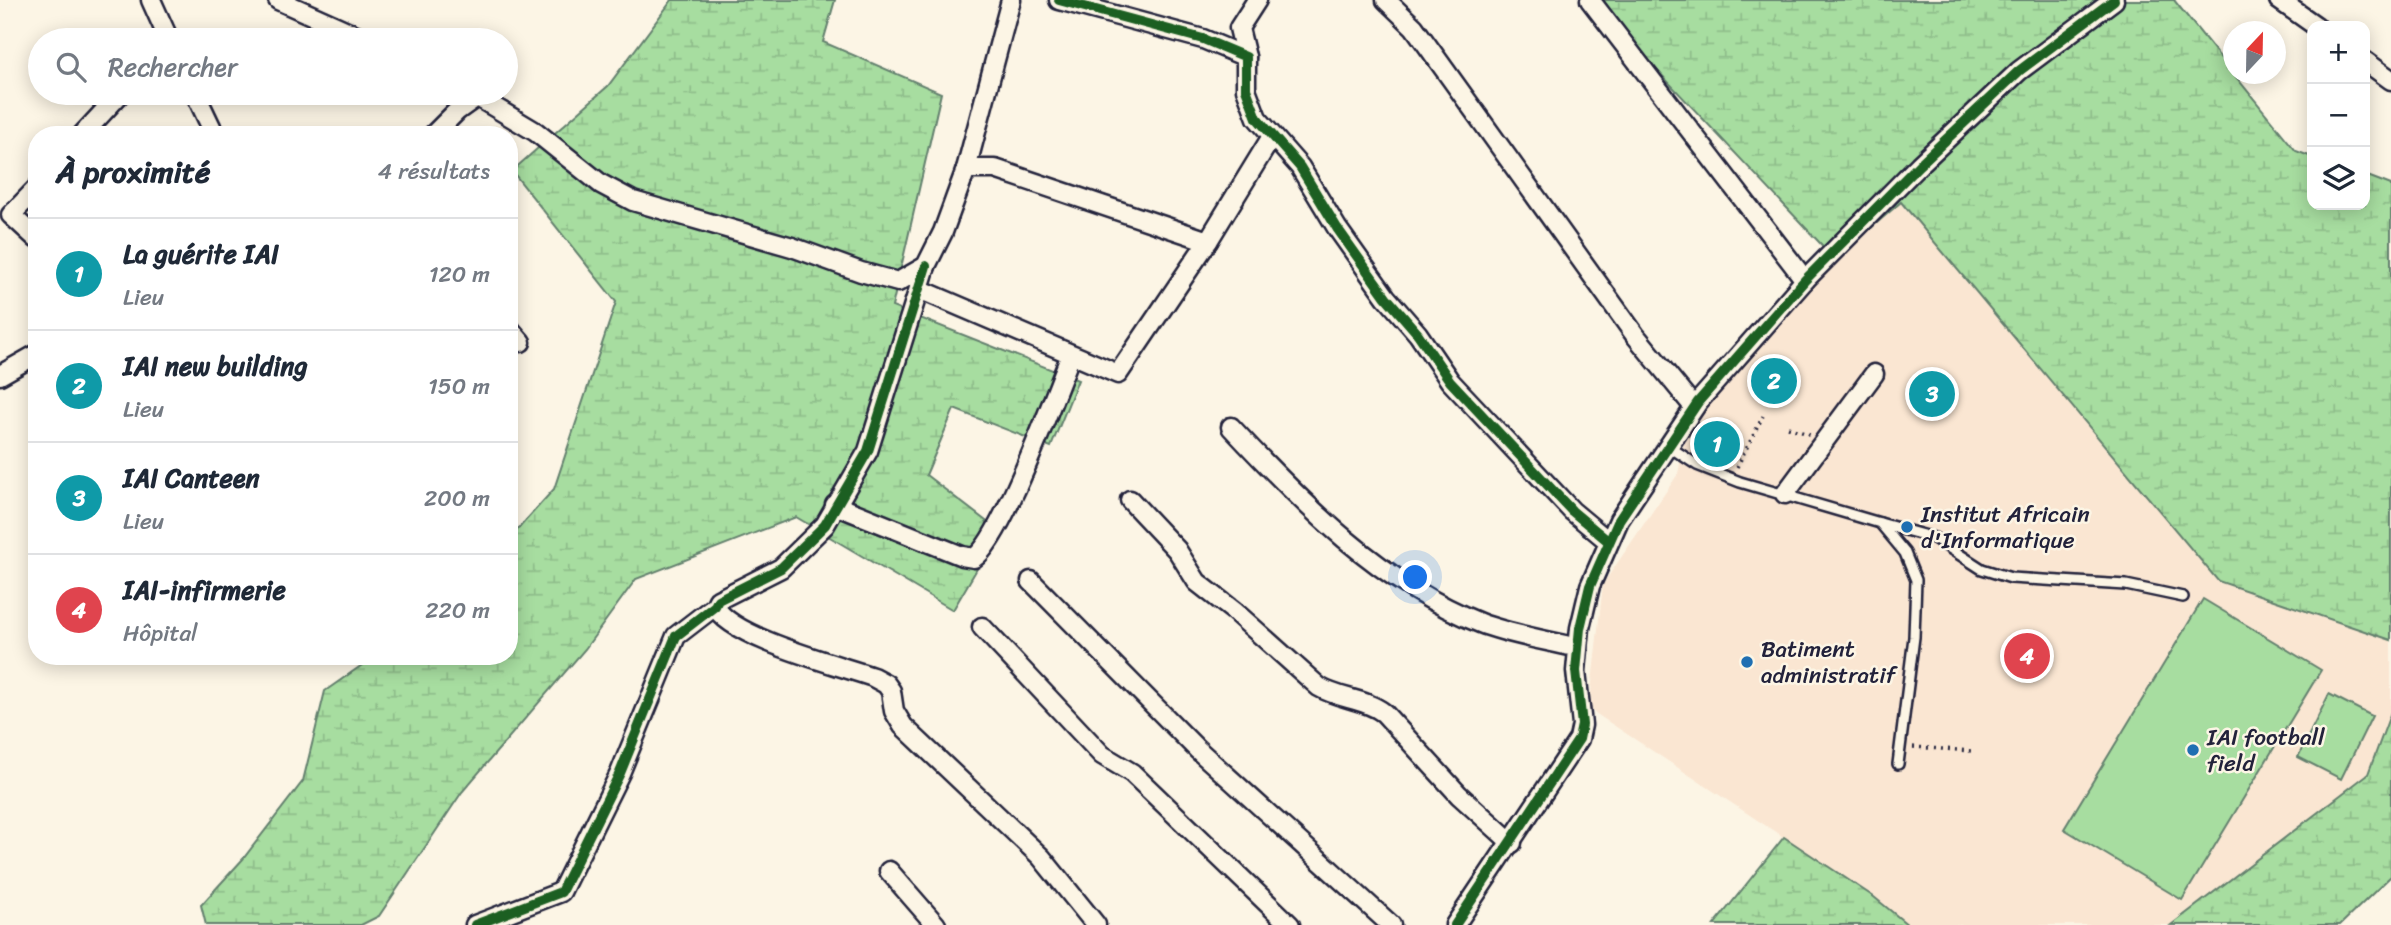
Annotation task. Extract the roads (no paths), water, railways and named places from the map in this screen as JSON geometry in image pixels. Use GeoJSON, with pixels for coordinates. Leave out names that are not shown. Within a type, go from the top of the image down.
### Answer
{"type":"FeatureCollection","features":[{"type":"Feature","properties":{"kind":"street"},"geometry":{"type":"LineString","coordinates":[[151,0],[164,28]]}},
{"type":"Feature","properties":{"kind":"street"},"geometry":{"type":"LineString","coordinates":[[278,0],[340,28]]}},
{"type":"Feature","properties":{"kind":"street"},"geometry":{"type":"LineString","coordinates":[[475,925],[561,892],[620,773],[676,636],[715,606],[718,600],[790,561],[825,526],[868,452],[926,266],[943,232],[966,169],[1011,0]]}},
{"type":"Feature","properties":{"kind":"street"},"geometry":{"type":"LineString","coordinates":[[1059,0],[1203,39],[1246,57]]}},
{"type":"Feature","properties":{"kind":"street"},"geometry":{"type":"LineString","coordinates":[[1257,0],[1238,28],[1246,57],[1246,89],[1257,118],[1271,138],[1300,167],[1344,238],[1386,297],[1418,334],[1450,381],[1572,510],[1608,541]]}},
{"type":"Feature","properties":{"kind":"street"},"geometry":{"type":"LineString","coordinates":[[1386,0],[1413,27],[1628,324],[1694,407]]}},
{"type":"Feature","properties":{"kind":"street"},"geometry":{"type":"LineString","coordinates":[[1590,0],[1805,280]]}},
{"type":"Feature","properties":{"kind":"street"},"geometry":{"type":"LineString","coordinates":[[1455,925],[1512,843],[1578,738],[1583,725],[1576,671],[1590,586],[1608,541],[1667,445],[1694,407],[1805,280],[2011,79],[2114,0]]}},
{"type":"Feature","properties":{"kind":"street"},"geometry":{"type":"LineString","coordinates":[[2279,0],[2309,21]]}},
{"type":"Feature","properties":{"kind":"street"},"geometry":{"type":"LineString","coordinates":[[2370,65],[2391,80]]}},
{"type":"Feature","properties":{"kind":"street"},"geometry":{"type":"LineString","coordinates":[[90,126],[110,105]]}},
{"type":"Feature","properties":{"kind":"street"},"geometry":{"type":"LineString","coordinates":[[201,105],[211,126]]}},
{"type":"Feature","properties":{"kind":"street"},"geometry":{"type":"LineString","coordinates":[[442,126],[463,105]]}},
{"type":"Feature","properties":{"kind":"street"},"geometry":{"type":"LineString","coordinates":[[491,105],[536,132],[601,184],[633,201],[792,247],[887,281],[898,282],[926,266]]}},
{"type":"Feature","properties":{"kind":"street"},"geometry":{"type":"LineString","coordinates":[[919,289],[1118,374],[1208,241],[1271,138]]}},
{"type":"Feature","properties":{"kind":"street"},"geometry":{"type":"LineString","coordinates":[[966,169],[995,169],[1208,241]]}},
{"type":"Feature","properties":{"kind":"street"},"geometry":{"type":"LineString","coordinates":[[28,194],[6,210],[28,231]]}},
{"type":"Feature","properties":{"kind":"street"},"geometry":{"type":"LineString","coordinates":[[518,338],[521,342]]}},
{"type":"Feature","properties":{"kind":"street"},"geometry":{"type":"LineString","coordinates":[[835,505],[961,556],[974,558],[983,552],[1005,513],[1071,355]]}},
{"type":"Feature","properties":{"kind":"street"},"geometry":{"type":"LineString","coordinates":[[0,374],[28,359]]}},
{"type":"Feature","properties":{"kind":"street"},"geometry":{"type":"LineString","coordinates":[[1785,494],[1874,374]]}},
{"type":"Feature","properties":{"kind":"street"},"geometry":{"type":"LineString","coordinates":[[1231,427],[1287,487],[1335,530],[1423,595],[1484,625],[1578,648]]}},
{"type":"Feature","properties":{"kind":"street"},"geometry":{"type":"LineString","coordinates":[[1130,500],[1177,550],[1197,582],[1234,611],[1319,687],[1333,695],[1376,707],[1384,713],[1459,795],[1512,843]]}},
{"type":"Feature","properties":{"kind":"street"},"geometry":{"type":"LineString","coordinates":[[1031,581],[1196,749],[1391,925]]}},
{"type":"Feature","properties":{"kind":"street"},"geometry":{"type":"LineString","coordinates":[[715,606],[718,612],[743,631],[887,684],[894,711],[903,726],[1041,857],[1096,925]]}},
{"type":"Feature","properties":{"kind":"street"},"geometry":{"type":"LineString","coordinates":[[982,627],[1102,755],[1132,773],[1290,925]]}},
{"type":"Feature","properties":{"kind":"street"},"geometry":{"type":"LineString","coordinates":[[889,872],[936,925]]}},
{"type":"Feature","properties":{"kind":"lane"},"geometry":{"type":"LineString","coordinates":[[1667,445],[1697,465],[1731,479],[1934,538],[1982,569],[2011,578],[2126,585],[2183,597]]}},
{"type":"Feature","properties":{"kind":"lane"},"geometry":{"type":"LineString","coordinates":[[1880,523],[1905,553],[1916,580],[1914,637],[1898,764]]}},
{"type":"Feature","properties":{"kind":"lane"},"geometry":{"type":"LineString","coordinates":[[1952,549],[1957,538]]}},
{"type":"Feature","properties":{"kind":"place","name":"IAI new building"},"geometry":{"type":"Point","coordinates":[1774,381]}},
{"type":"Feature","properties":{"kind":"place","name":"IAI Canteen"},"geometry":{"type":"Point","coordinates":[1932,394]}},
{"type":"Feature","properties":{"kind":"place","name":"La guérite IAI"},"geometry":{"type":"Point","coordinates":[1717,444]}},
{"type":"Feature","properties":{"kind":"place","name":"Institut Africain d'Informatique"},"geometry":{"type":"Point","coordinates":[1907,527]}},
{"type":"Feature","properties":{"kind":"place","name":"IAI-infirmerie"},"geometry":{"type":"Point","coordinates":[2027,656]}},
{"type":"Feature","properties":{"kind":"place","name":"Batiment administratif"},"geometry":{"type":"Point","coordinates":[1747,662]}},
{"type":"Feature","properties":{"kind":"place","name":"IAI football field"},"geometry":{"type":"Point","coordinates":[2193,750]}}]}
